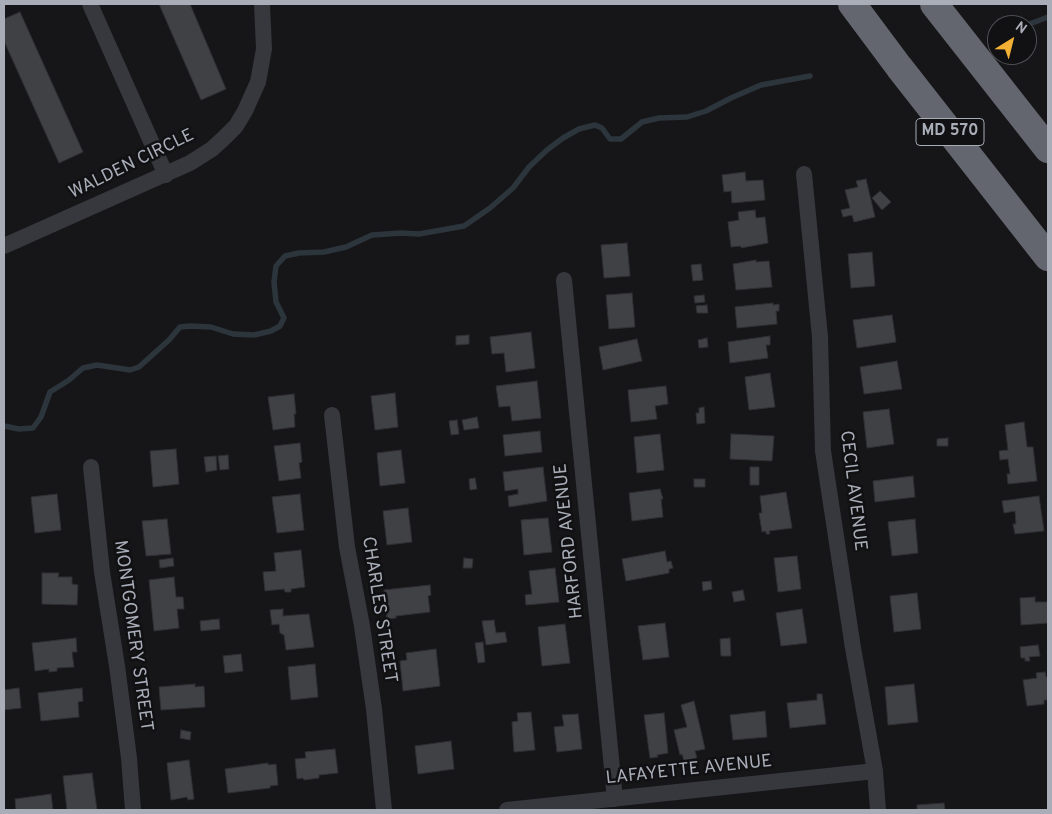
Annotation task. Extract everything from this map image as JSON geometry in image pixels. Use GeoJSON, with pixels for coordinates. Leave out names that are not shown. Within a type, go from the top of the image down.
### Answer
{"type":"FeatureCollection","features":[{"type":"Feature","properties":{"kind":"highway","name":"MD 570"},"geometry":{"type":"LineString","coordinates":[[852,4],[899,68],[1048,258]]}},
{"type":"Feature","properties":{"kind":"highway"},"geometry":{"type":"LineString","coordinates":[[934,4],[1048,150]]}},
{"type":"Feature","properties":{"kind":"street"},"geometry":{"type":"LineString","coordinates":[[90,4],[166,174]]}},
{"type":"Feature","properties":{"kind":"street","name":"WALDEN CIRCLE"},"geometry":{"type":"LineString","coordinates":[[4,246],[190,163],[212,149],[236,126],[253,96],[262,67],[266,5]]}},
{"type":"Feature","properties":{"kind":"street","name":"CECIL AVENUE"},"geometry":{"type":"LineString","coordinates":[[804,174],[820,337],[823,451],[874,771],[878,810]]}},
{"type":"Feature","properties":{"kind":"street","name":"HARFORD AVENUE"},"geometry":{"type":"LineString","coordinates":[[564,280],[615,799]]}},
{"type":"Feature","properties":{"kind":"street","name":"CHARLES STREET"},"geometry":{"type":"LineString","coordinates":[[332,415],[347,547],[362,626],[374,709],[384,810]]}},
{"type":"Feature","properties":{"kind":"street","name":"MONTGOMERY STREET"},"geometry":{"type":"LineString","coordinates":[[91,467],[102,572],[128,749],[133,810]]}},
{"type":"Feature","properties":{"kind":"street","name":"LAFAYETTE AVENUE"},"geometry":{"type":"LineString","coordinates":[[507,810],[874,771]]}},
{"type":"Feature","properties":{"kind":"building"},"geometry":{"type":"Polygon","coordinates":[[[159,4],[190,4],[226,89],[201,100],[159,4]]]}},
{"type":"Feature","properties":{"kind":"building"},"geometry":{"type":"Polygon","coordinates":[[[20,12],[83,152],[59,163],[4,41],[4,19],[20,12]]]}},
{"type":"Feature","properties":{"kind":"building"},"geometry":{"type":"Polygon","coordinates":[[[745,172],[746,181],[763,180],[765,200],[732,203],[731,191],[724,192],[722,175],[745,172]]]}},
{"type":"Feature","properties":{"kind":"building"},"geometry":{"type":"Polygon","coordinates":[[[866,179],[875,217],[854,222],[852,215],[843,217],[841,210],[850,208],[845,190],[858,187],[856,181],[866,179]]]}},
{"type":"Feature","properties":{"kind":"building"},"geometry":{"type":"Polygon","coordinates":[[[880,191],[891,202],[882,210],[872,198],[880,191]]]}},
{"type":"Feature","properties":{"kind":"building"},"geometry":{"type":"Polygon","coordinates":[[[755,210],[756,218],[765,217],[768,243],[741,248],[741,246],[731,247],[728,222],[739,220],[738,212],[755,210]]]}},
{"type":"Feature","properties":{"kind":"building"},"geometry":{"type":"Polygon","coordinates":[[[627,243],[630,276],[604,278],[601,245],[627,243]]]}},
{"type":"Feature","properties":{"kind":"building"},"geometry":{"type":"Polygon","coordinates":[[[872,252],[875,286],[851,288],[848,254],[872,252]]]}},
{"type":"Feature","properties":{"kind":"building"},"geometry":{"type":"Polygon","coordinates":[[[756,260],[756,262],[769,261],[772,287],[736,290],[733,264],[756,260]]]}},
{"type":"Feature","properties":{"kind":"building"},"geometry":{"type":"Polygon","coordinates":[[[701,264],[703,280],[693,281],[691,265],[701,264]]]}},
{"type":"Feature","properties":{"kind":"building"},"geometry":{"type":"Polygon","coordinates":[[[632,293],[635,327],[609,329],[606,295],[632,293]]]}},
{"type":"Feature","properties":{"kind":"building"},"geometry":{"type":"Polygon","coordinates":[[[704,295],[705,302],[695,303],[694,296],[704,295]]]}},
{"type":"Feature","properties":{"kind":"building"},"geometry":{"type":"Polygon","coordinates":[[[773,303],[773,305],[779,304],[779,311],[776,311],[777,324],[737,328],[735,307],[773,303]]]}},
{"type":"Feature","properties":{"kind":"building"},"geometry":{"type":"Polygon","coordinates":[[[707,305],[708,313],[697,313],[696,306],[707,305]]]}},
{"type":"Feature","properties":{"kind":"building"},"geometry":{"type":"Polygon","coordinates":[[[892,315],[896,342],[857,348],[853,320],[892,315]]]}},
{"type":"Feature","properties":{"kind":"building"},"geometry":{"type":"Polygon","coordinates":[[[531,332],[535,368],[506,372],[504,353],[492,354],[490,337],[531,332]]]}},
{"type":"Feature","properties":{"kind":"building"},"geometry":{"type":"Polygon","coordinates":[[[469,335],[469,344],[456,345],[456,336],[469,335]]]}},
{"type":"Feature","properties":{"kind":"building"},"geometry":{"type":"Polygon","coordinates":[[[770,336],[770,345],[766,345],[768,358],[730,363],[728,342],[770,336]]]}},
{"type":"Feature","properties":{"kind":"building"},"geometry":{"type":"Polygon","coordinates":[[[707,338],[708,347],[699,348],[698,340],[707,338]]]}},
{"type":"Feature","properties":{"kind":"building"},"geometry":{"type":"Polygon","coordinates":[[[637,339],[642,361],[603,370],[599,347],[637,339]]]}},
{"type":"Feature","properties":{"kind":"building"},"geometry":{"type":"Polygon","coordinates":[[[897,361],[902,389],[864,394],[860,367],[897,361]]]}},
{"type":"Feature","properties":{"kind":"building"},"geometry":{"type":"Polygon","coordinates":[[[770,373],[775,407],[749,410],[745,377],[770,373]]]}},
{"type":"Feature","properties":{"kind":"building"},"geometry":{"type":"Polygon","coordinates":[[[537,381],[541,418],[512,421],[510,406],[499,407],[496,386],[537,381]]]}},
{"type":"Feature","properties":{"kind":"building"},"geometry":{"type":"Polygon","coordinates":[[[666,386],[668,404],[655,406],[657,419],[631,422],[628,390],[666,386]]]}},
{"type":"Feature","properties":{"kind":"building"},"geometry":{"type":"Polygon","coordinates":[[[395,393],[398,427],[375,430],[371,396],[395,393]]]}},
{"type":"Feature","properties":{"kind":"building"},"geometry":{"type":"Polygon","coordinates":[[[294,394],[295,427],[273,430],[268,397],[294,394]]]}},
{"type":"Feature","properties":{"kind":"building"},"geometry":{"type":"Polygon","coordinates":[[[704,407],[705,423],[697,424],[696,413],[699,413],[699,408],[704,407]]]}},
{"type":"Feature","properties":{"kind":"building"},"geometry":{"type":"Polygon","coordinates":[[[889,409],[894,444],[867,448],[863,412],[889,409]]]}},
{"type":"Feature","properties":{"kind":"building"},"geometry":{"type":"Polygon","coordinates":[[[477,417],[479,428],[464,430],[462,420],[477,417]]]}},
{"type":"Feature","properties":{"kind":"building"},"geometry":{"type":"Polygon","coordinates":[[[457,420],[459,434],[451,435],[449,421],[457,420]]]}},
{"type":"Feature","properties":{"kind":"building"},"geometry":{"type":"Polygon","coordinates":[[[1024,422],[1027,447],[1033,447],[1037,481],[1008,484],[1007,474],[1010,474],[1008,459],[1000,460],[999,451],[1008,450],[1005,425],[1024,422]]]}},
{"type":"Feature","properties":{"kind":"building"},"geometry":{"type":"Polygon","coordinates":[[[540,431],[542,452],[505,456],[503,435],[540,431]]]}},
{"type":"Feature","properties":{"kind":"building"},"geometry":{"type":"Polygon","coordinates":[[[660,434],[664,470],[637,473],[634,437],[660,434]]]}},
{"type":"Feature","properties":{"kind":"building"},"geometry":{"type":"Polygon","coordinates":[[[731,434],[774,436],[772,461],[730,459],[731,434]]]}},
{"type":"Feature","properties":{"kind":"building"},"geometry":{"type":"Polygon","coordinates":[[[948,438],[948,446],[937,446],[937,439],[948,438]]]}},
{"type":"Feature","properties":{"kind":"building"},"geometry":{"type":"Polygon","coordinates":[[[300,443],[302,462],[299,463],[301,478],[279,481],[274,446],[300,443]]]}},
{"type":"Feature","properties":{"kind":"building"},"geometry":{"type":"Polygon","coordinates":[[[176,449],[179,484],[153,487],[150,451],[176,449]]]}},
{"type":"Feature","properties":{"kind":"building"},"geometry":{"type":"Polygon","coordinates":[[[401,450],[405,483],[380,486],[377,453],[401,450]]]}},
{"type":"Feature","properties":{"kind":"building"},"geometry":{"type":"Polygon","coordinates":[[[228,455],[229,469],[220,470],[218,456],[228,455]]]}},
{"type":"Feature","properties":{"kind":"building"},"geometry":{"type":"Polygon","coordinates":[[[216,456],[217,470],[206,472],[204,457],[216,456]]]}},
{"type":"Feature","properties":{"kind":"building"},"geometry":{"type":"Polygon","coordinates":[[[543,467],[547,501],[509,507],[508,496],[518,494],[518,489],[505,491],[503,472],[543,467]]]}},
{"type":"Feature","properties":{"kind":"building"},"geometry":{"type":"Polygon","coordinates":[[[750,467],[759,467],[759,485],[750,485],[750,467]]]}},
{"type":"Feature","properties":{"kind":"building"},"geometry":{"type":"Polygon","coordinates":[[[913,476],[915,497],[875,502],[873,481],[913,476]]]}},
{"type":"Feature","properties":{"kind":"building"},"geometry":{"type":"Polygon","coordinates":[[[475,478],[477,489],[470,490],[469,479],[475,478]]]}},
{"type":"Feature","properties":{"kind":"building"},"geometry":{"type":"Polygon","coordinates":[[[694,479],[705,479],[705,487],[694,487],[694,479]]]}},
{"type":"Feature","properties":{"kind":"building"},"geometry":{"type":"Polygon","coordinates":[[[660,489],[663,499],[661,499],[663,517],[632,521],[629,493],[660,489]]]}},
{"type":"Feature","properties":{"kind":"building"},"geometry":{"type":"Polygon","coordinates":[[[786,492],[792,528],[769,531],[770,534],[766,534],[766,531],[762,532],[759,513],[762,513],[760,496],[786,492]]]}},
{"type":"Feature","properties":{"kind":"building"},"geometry":{"type":"Polygon","coordinates":[[[57,494],[61,530],[35,533],[31,497],[57,494]]]}},
{"type":"Feature","properties":{"kind":"building"},"geometry":{"type":"Polygon","coordinates":[[[300,494],[304,530],[277,533],[272,497],[300,494]]]}},
{"type":"Feature","properties":{"kind":"building"},"geometry":{"type":"Polygon","coordinates":[[[1039,496],[1044,531],[1015,534],[1013,524],[1016,524],[1015,511],[1004,513],[1002,501],[1039,496]]]}},
{"type":"Feature","properties":{"kind":"building"},"geometry":{"type":"Polygon","coordinates":[[[408,508],[412,542],[387,545],[383,511],[408,508]]]}},
{"type":"Feature","properties":{"kind":"building"},"geometry":{"type":"Polygon","coordinates":[[[548,518],[552,552],[524,555],[521,520],[548,518]]]}},
{"type":"Feature","properties":{"kind":"building"},"geometry":{"type":"Polygon","coordinates":[[[167,519],[171,554],[146,556],[142,521],[167,519]]]}},
{"type":"Feature","properties":{"kind":"building"},"geometry":{"type":"Polygon","coordinates":[[[915,519],[918,553],[892,556],[888,522],[915,519]]]}},
{"type":"Feature","properties":{"kind":"building"},"geometry":{"type":"Polygon","coordinates":[[[301,550],[305,587],[291,589],[291,592],[285,592],[284,589],[265,591],[263,572],[276,571],[274,553],[301,550]]]}},
{"type":"Feature","properties":{"kind":"building"},"geometry":{"type":"Polygon","coordinates":[[[665,551],[667,562],[671,561],[673,568],[669,569],[669,573],[626,581],[622,559],[665,551]]]}},
{"type":"Feature","properties":{"kind":"building"},"geometry":{"type":"Polygon","coordinates":[[[797,556],[801,589],[778,592],[774,558],[797,556]]]}},
{"type":"Feature","properties":{"kind":"building"},"geometry":{"type":"Polygon","coordinates":[[[173,558],[174,566],[160,568],[159,560],[173,558]]]}},
{"type":"Feature","properties":{"kind":"building"},"geometry":{"type":"Polygon","coordinates":[[[464,558],[473,559],[472,568],[463,568],[464,558]]]}},
{"type":"Feature","properties":{"kind":"building"},"geometry":{"type":"Polygon","coordinates":[[[555,568],[559,602],[526,605],[525,595],[532,594],[529,571],[555,568]]]}},
{"type":"Feature","properties":{"kind":"building"},"geometry":{"type":"Polygon","coordinates":[[[42,573],[59,573],[58,577],[72,577],[72,584],[78,585],[77,605],[42,604],[42,573]]]}},
{"type":"Feature","properties":{"kind":"building"},"geometry":{"type":"Polygon","coordinates":[[[174,577],[176,597],[183,597],[184,609],[177,609],[179,628],[154,631],[149,580],[174,577]]]}},
{"type":"Feature","properties":{"kind":"building"},"geometry":{"type":"Polygon","coordinates":[[[711,581],[712,589],[703,591],[702,582],[711,581]]]}},
{"type":"Feature","properties":{"kind":"building"},"geometry":{"type":"Polygon","coordinates":[[[430,585],[431,595],[428,596],[430,612],[396,616],[396,618],[387,619],[384,590],[430,585]]]}},
{"type":"Feature","properties":{"kind":"building"},"geometry":{"type":"Polygon","coordinates":[[[743,590],[745,600],[734,602],[732,592],[743,590]]]}},
{"type":"Feature","properties":{"kind":"building"},"geometry":{"type":"Polygon","coordinates":[[[917,593],[921,629],[894,632],[890,596],[917,593]]]}},
{"type":"Feature","properties":{"kind":"building"},"geometry":{"type":"Polygon","coordinates":[[[1035,597],[1035,602],[1048,602],[1048,623],[1021,625],[1020,598],[1035,597]]]}},
{"type":"Feature","properties":{"kind":"building"},"geometry":{"type":"Polygon","coordinates":[[[283,609],[283,616],[309,614],[314,647],[286,650],[284,635],[280,633],[279,624],[272,625],[270,610],[283,609]]]}},
{"type":"Feature","properties":{"kind":"building"},"geometry":{"type":"Polygon","coordinates":[[[802,609],[807,643],[781,646],[776,613],[802,609]]]}},
{"type":"Feature","properties":{"kind":"building"},"geometry":{"type":"Polygon","coordinates":[[[219,619],[220,629],[201,631],[200,621],[219,619]]]}},
{"type":"Feature","properties":{"kind":"building"},"geometry":{"type":"Polygon","coordinates":[[[494,620],[496,633],[505,632],[507,642],[486,645],[482,621],[494,620]]]}},
{"type":"Feature","properties":{"kind":"building"},"geometry":{"type":"Polygon","coordinates":[[[665,623],[669,657],[643,660],[638,626],[665,623]]]}},
{"type":"Feature","properties":{"kind":"building"},"geometry":{"type":"Polygon","coordinates":[[[565,624],[570,663],[542,666],[538,627],[565,624]]]}},
{"type":"Feature","properties":{"kind":"building"},"geometry":{"type":"Polygon","coordinates":[[[76,638],[77,652],[72,652],[74,667],[57,668],[57,671],[49,672],[49,669],[35,671],[32,643],[76,638]]]}},
{"type":"Feature","properties":{"kind":"building"},"geometry":{"type":"Polygon","coordinates":[[[730,638],[731,656],[721,656],[720,639],[730,638]]]}},
{"type":"Feature","properties":{"kind":"building"},"geometry":{"type":"Polygon","coordinates":[[[483,642],[485,662],[478,663],[475,643],[483,642]]]}},
{"type":"Feature","properties":{"kind":"building"},"geometry":{"type":"Polygon","coordinates":[[[1038,645],[1040,656],[1029,657],[1030,661],[1025,661],[1025,658],[1021,658],[1020,647],[1038,645]]]}},
{"type":"Feature","properties":{"kind":"building"},"geometry":{"type":"Polygon","coordinates":[[[436,649],[440,686],[403,691],[400,661],[407,660],[406,653],[436,649]]]}},
{"type":"Feature","properties":{"kind":"building"},"geometry":{"type":"Polygon","coordinates":[[[241,654],[243,671],[225,673],[223,656],[241,654]]]}},
{"type":"Feature","properties":{"kind":"building"},"geometry":{"type":"Polygon","coordinates":[[[315,664],[318,697],[291,700],[288,667],[315,664]]]}},
{"type":"Feature","properties":{"kind":"building"},"geometry":{"type":"Polygon","coordinates":[[[1045,672],[1046,677],[1048,677],[1048,700],[1044,700],[1044,704],[1027,706],[1023,680],[1037,678],[1036,673],[1045,672]]]}},
{"type":"Feature","properties":{"kind":"building"},"geometry":{"type":"Polygon","coordinates":[[[195,684],[195,687],[204,686],[205,707],[161,710],[159,687],[195,684]]]}},
{"type":"Feature","properties":{"kind":"building"},"geometry":{"type":"Polygon","coordinates":[[[914,684],[918,722],[888,725],[885,687],[914,684]]]}},
{"type":"Feature","properties":{"kind":"building"},"geometry":{"type":"Polygon","coordinates":[[[19,688],[21,708],[4,710],[4,690],[19,688]]]}},
{"type":"Feature","properties":{"kind":"building"},"geometry":{"type":"Polygon","coordinates":[[[82,688],[83,701],[78,702],[79,717],[41,721],[38,693],[82,688]]]}},
{"type":"Feature","properties":{"kind":"building"},"geometry":{"type":"Polygon","coordinates":[[[817,694],[822,694],[826,724],[790,728],[787,703],[817,700],[817,694]]]}},
{"type":"Feature","properties":{"kind":"building"},"geometry":{"type":"Polygon","coordinates":[[[694,701],[705,749],[695,751],[697,758],[684,761],[682,754],[680,755],[674,730],[687,727],[681,705],[694,701]]]}},
{"type":"Feature","properties":{"kind":"building"},"geometry":{"type":"Polygon","coordinates":[[[765,711],[767,737],[733,740],[730,715],[765,711]]]}},
{"type":"Feature","properties":{"kind":"building"},"geometry":{"type":"Polygon","coordinates":[[[531,712],[535,750],[514,752],[512,722],[518,721],[517,713],[531,712]]]}},
{"type":"Feature","properties":{"kind":"building"},"geometry":{"type":"Polygon","coordinates":[[[664,713],[668,753],[650,758],[644,715],[664,713]]]}},
{"type":"Feature","properties":{"kind":"building"},"geometry":{"type":"Polygon","coordinates":[[[578,714],[582,749],[557,752],[554,727],[564,726],[562,715],[578,714]]]}},
{"type":"Feature","properties":{"kind":"building"},"geometry":{"type":"Polygon","coordinates":[[[181,730],[191,732],[190,740],[180,738],[181,730]]]}},
{"type":"Feature","properties":{"kind":"building"},"geometry":{"type":"Polygon","coordinates":[[[451,741],[454,769],[418,774],[415,746],[451,741]]]}},
{"type":"Feature","properties":{"kind":"building"},"geometry":{"type":"Polygon","coordinates":[[[335,749],[338,773],[319,775],[319,778],[297,779],[295,759],[306,758],[305,752],[335,749]]]}},
{"type":"Feature","properties":{"kind":"building"},"geometry":{"type":"Polygon","coordinates":[[[189,760],[194,799],[188,800],[187,797],[171,800],[167,763],[189,760]]]}},
{"type":"Feature","properties":{"kind":"building"},"geometry":{"type":"Polygon","coordinates":[[[268,763],[268,765],[276,764],[278,785],[270,786],[270,788],[228,793],[225,769],[268,763]]]}},
{"type":"Feature","properties":{"kind":"building"},"geometry":{"type":"Polygon","coordinates":[[[92,773],[97,810],[67,810],[63,776],[92,773]]]}},
{"type":"Feature","properties":{"kind":"building"},"geometry":{"type":"Polygon","coordinates":[[[51,794],[53,810],[16,810],[15,799],[51,794]]]}},
{"type":"Feature","properties":{"kind":"building"},"geometry":{"type":"Polygon","coordinates":[[[944,803],[945,810],[917,810],[917,805],[944,803]]]}},
{"type":"Feature","properties":{"kind":"waterway"},"geometry":{"type":"LineString","coordinates":[[1037,21],[1048,17]]}},
{"type":"Feature","properties":{"kind":"waterway"},"geometry":{"type":"LineString","coordinates":[[4,426],[19,429],[33,428],[41,417],[50,392],[83,368],[97,365],[130,370],[139,367],[169,340],[180,327],[211,327],[233,334],[254,335],[271,331],[280,326],[284,318],[276,302],[274,282],[276,266],[285,256],[299,253],[324,252],[346,247],[372,235],[419,234],[464,226],[490,208],[513,188],[529,167],[547,150],[579,129],[595,125],[602,128],[610,139],[621,139],[642,122],[659,118],[687,117],[706,111],[761,85],[810,76]]}}]}
